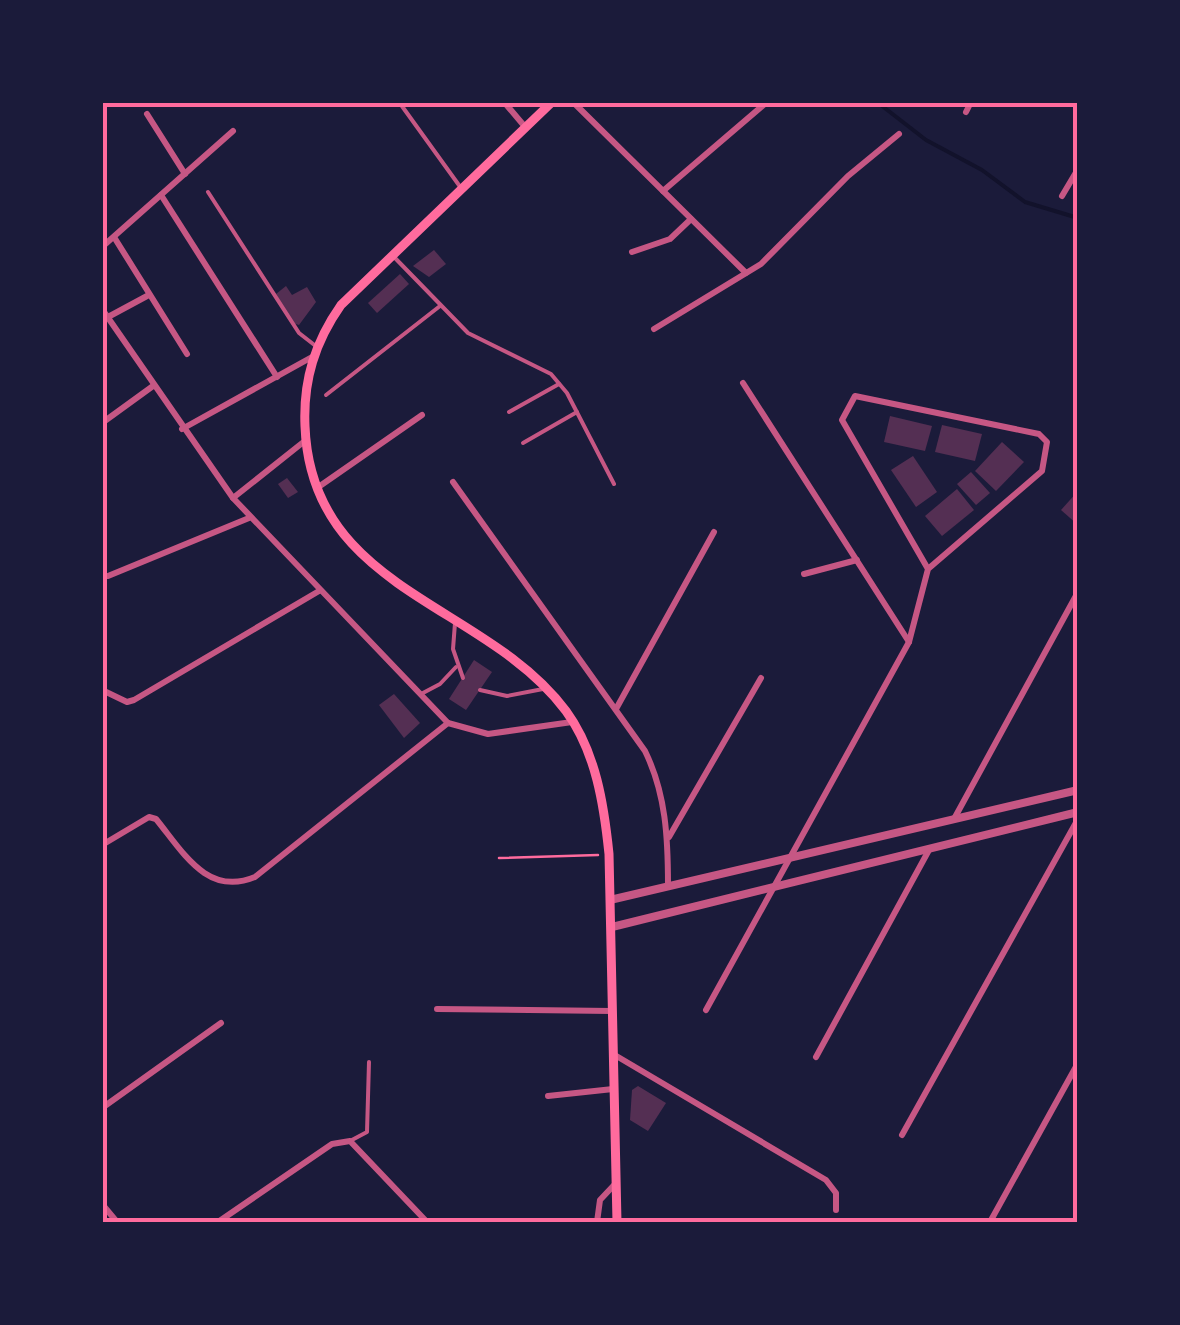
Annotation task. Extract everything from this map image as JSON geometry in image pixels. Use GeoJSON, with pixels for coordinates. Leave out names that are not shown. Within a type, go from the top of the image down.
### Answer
{"type":"FeatureCollection","features":[{"type":"Feature","properties":{"kind":"main road"},"geometry":{"type":"LineString","coordinates":[[552,102],[342,305],[315,352],[306,387],[306,440],[316,488],[334,523],[370,563],[545,688],[572,722],[593,766],[605,809],[609,854],[618,1222]]}},
{"type":"Feature","properties":{"kind":"street"},"geometry":{"type":"LineString","coordinates":[[504,102],[526,128]]}},
{"type":"Feature","properties":{"kind":"street"},"geometry":{"type":"LineString","coordinates":[[572,102],[747,274]]}},
{"type":"Feature","properties":{"kind":"street"},"geometry":{"type":"LineString","coordinates":[[663,191],[766,102]]}},
{"type":"Feature","properties":{"kind":"street"},"geometry":{"type":"LineString","coordinates":[[966,112],[971,102]]}},
{"type":"Feature","properties":{"kind":"street"},"geometry":{"type":"LineString","coordinates":[[147,114],[185,174]]}},
{"type":"Feature","properties":{"kind":"street"},"geometry":{"type":"LineString","coordinates":[[102,246],[233,131]]}},
{"type":"Feature","properties":{"kind":"street"},"geometry":{"type":"LineString","coordinates":[[654,329],[747,274],[899,134]]}},
{"type":"Feature","properties":{"kind":"street"},"geometry":{"type":"LineString","coordinates":[[1062,196],[1078,169]]}},
{"type":"Feature","properties":{"kind":"street"},"geometry":{"type":"LineString","coordinates":[[161,195],[277,377]]}},
{"type":"Feature","properties":{"kind":"street"},"geometry":{"type":"LineString","coordinates":[[632,252],[670,239],[691,218]]}},
{"type":"Feature","properties":{"kind":"street"},"geometry":{"type":"LineString","coordinates":[[114,237],[186,354]]}},
{"type":"Feature","properties":{"kind":"street"},"geometry":{"type":"LineString","coordinates":[[108,317],[147,296]]}},
{"type":"Feature","properties":{"kind":"street"},"geometry":{"type":"LineString","coordinates":[[102,309],[233,498],[448,723],[488,734],[572,722]]}},
{"type":"Feature","properties":{"kind":"street"},"geometry":{"type":"LineString","coordinates":[[182,429],[315,352]]}},
{"type":"Feature","properties":{"kind":"street"},"geometry":{"type":"LineString","coordinates":[[742,383],[909,642]]}},
{"type":"Feature","properties":{"kind":"street"},"geometry":{"type":"LineString","coordinates":[[102,423],[152,386]]}},
{"type":"Feature","properties":{"kind":"street"},"geometry":{"type":"LineString","coordinates":[[706,1010],[909,642],[928,568],[1042,471],[1047,462],[1045,437],[861,395],[850,400],[842,420],[928,568]]}},
{"type":"Feature","properties":{"kind":"street"},"geometry":{"type":"LineString","coordinates":[[316,488],[422,415]]}},
{"type":"Feature","properties":{"kind":"street"},"geometry":{"type":"LineString","coordinates":[[233,498],[306,440]]}},
{"type":"Feature","properties":{"kind":"street"},"geometry":{"type":"LineString","coordinates":[[453,482],[616,709],[655,772],[668,838],[668,886]]}},
{"type":"Feature","properties":{"kind":"street"},"geometry":{"type":"LineString","coordinates":[[108,576],[250,518]]}},
{"type":"Feature","properties":{"kind":"street"},"geometry":{"type":"LineString","coordinates":[[616,709],[714,532]]}},
{"type":"Feature","properties":{"kind":"street"},"geometry":{"type":"LineString","coordinates":[[804,574],[857,560]]}},
{"type":"Feature","properties":{"kind":"street"},"geometry":{"type":"LineString","coordinates":[[102,690],[119,699],[134,700],[319,591]]}},
{"type":"Feature","properties":{"kind":"street"},"geometry":{"type":"LineString","coordinates":[[953,820],[1078,592]]}},
{"type":"Feature","properties":{"kind":"street"},"geometry":{"type":"LineString","coordinates":[[668,838],[761,678]]}},
{"type":"Feature","properties":{"kind":"street"},"geometry":{"type":"LineString","coordinates":[[102,845],[149,816],[208,877],[239,883],[255,877],[448,723]]}},
{"type":"Feature","properties":{"kind":"street"},"geometry":{"type":"LineString","coordinates":[[610,900],[1078,790]]}},
{"type":"Feature","properties":{"kind":"street"},"geometry":{"type":"LineString","coordinates":[[612,927],[1078,815]]}},
{"type":"Feature","properties":{"kind":"street"},"geometry":{"type":"LineString","coordinates":[[902,1135],[1078,815]]}},
{"type":"Feature","properties":{"kind":"street"},"geometry":{"type":"LineString","coordinates":[[816,1058],[929,850]]}},
{"type":"Feature","properties":{"kind":"street"},"geometry":{"type":"LineString","coordinates":[[437,1009],[612,1011]]}},
{"type":"Feature","properties":{"kind":"street"},"geometry":{"type":"LineString","coordinates":[[102,1108],[221,1023]]}},
{"type":"Feature","properties":{"kind":"street"},"geometry":{"type":"LineString","coordinates":[[612,1054],[826,1180],[836,1193],[836,1210]]}},
{"type":"Feature","properties":{"kind":"street"},"geometry":{"type":"LineString","coordinates":[[990,1222],[1078,1063]]}},
{"type":"Feature","properties":{"kind":"street"},"geometry":{"type":"LineString","coordinates":[[548,1096],[613,1089]]}},
{"type":"Feature","properties":{"kind":"street"},"geometry":{"type":"LineString","coordinates":[[218,1222],[332,1144],[350,1141],[426,1222]]}},
{"type":"Feature","properties":{"kind":"street"},"geometry":{"type":"LineString","coordinates":[[597,1222],[600,1200],[616,1183]]}},
{"type":"Feature","properties":{"kind":"street"},"geometry":{"type":"LineString","coordinates":[[102,1204],[117,1222]]}},
{"type":"Feature","properties":{"kind":"lane"},"geometry":{"type":"LineString","coordinates":[[399,102],[462,189]]}},
{"type":"Feature","properties":{"kind":"lane"},"geometry":{"type":"LineString","coordinates":[[208,192],[315,352]]}},
{"type":"Feature","properties":{"kind":"lane"},"geometry":{"type":"LineString","coordinates":[[391,254],[468,333],[551,374],[577,412],[614,484]]}},
{"type":"Feature","properties":{"kind":"lane"},"geometry":{"type":"LineString","coordinates":[[326,395],[440,306]]}},
{"type":"Feature","properties":{"kind":"lane"},"geometry":{"type":"LineString","coordinates":[[508,412],[560,384]]}},
{"type":"Feature","properties":{"kind":"lane"},"geometry":{"type":"LineString","coordinates":[[523,443],[577,412]]}},
{"type":"Feature","properties":{"kind":"lane"},"geometry":{"type":"LineString","coordinates":[[454,622],[456,667],[463,678]]}},
{"type":"Feature","properties":{"kind":"lane"},"geometry":{"type":"LineString","coordinates":[[420,694],[440,684],[456,667]]}},
{"type":"Feature","properties":{"kind":"lane"},"geometry":{"type":"LineString","coordinates":[[480,690],[507,696],[545,688]]}},
{"type":"Feature","properties":{"kind":"lane"},"geometry":{"type":"LineString","coordinates":[[350,1141],[367,1132],[370,1120],[369,1062]]}},
{"type":"Feature","properties":{"kind":"path"},"geometry":{"type":"LineString","coordinates":[[499,858],[609,854]]}},
{"type":"Feature","properties":{"kind":"building"},"geometry":{"type":"Polygon","coordinates":[[[434,250],[446,264],[429,277],[413,266],[434,250]]]}},
{"type":"Feature","properties":{"kind":"building"},"geometry":{"type":"Polygon","coordinates":[[[400,274],[409,284],[377,313],[368,303],[400,274]]]}},
{"type":"Feature","properties":{"kind":"building"},"geometry":{"type":"Polygon","coordinates":[[[286,286],[292,295],[307,287],[316,302],[299,325],[292,323],[276,294],[286,286]]]}},
{"type":"Feature","properties":{"kind":"building"},"geometry":{"type":"Polygon","coordinates":[[[890,416],[932,426],[925,451],[884,442],[890,416]]]}},
{"type":"Feature","properties":{"kind":"building"},"geometry":{"type":"Polygon","coordinates":[[[942,425],[982,434],[975,461],[935,452],[942,425]]]}},
{"type":"Feature","properties":{"kind":"building"},"geometry":{"type":"Polygon","coordinates":[[[1002,442],[1024,462],[996,491],[975,471],[1002,442]]]}},
{"type":"Feature","properties":{"kind":"building"},"geometry":{"type":"Polygon","coordinates":[[[913,456],[937,492],[916,507],[891,470],[913,456]]]}},
{"type":"Feature","properties":{"kind":"building"},"geometry":{"type":"Polygon","coordinates":[[[971,472],[990,493],[976,505],[957,484],[971,472]]]}},
{"type":"Feature","properties":{"kind":"building"},"geometry":{"type":"Polygon","coordinates":[[[287,478],[298,492],[288,498],[278,484],[287,478]]]}},
{"type":"Feature","properties":{"kind":"building"},"geometry":{"type":"Polygon","coordinates":[[[957,489],[974,510],[942,536],[925,516],[957,489]]]}},
{"type":"Feature","properties":{"kind":"building"},"geometry":{"type":"Polygon","coordinates":[[[1078,491],[1078,525],[1061,510],[1078,491]]]}},
{"type":"Feature","properties":{"kind":"building"},"geometry":{"type":"Polygon","coordinates":[[[474,660],[492,672],[466,710],[449,699],[474,660]]]}},
{"type":"Feature","properties":{"kind":"building"},"geometry":{"type":"Polygon","coordinates":[[[394,694],[420,723],[404,738],[379,705],[394,694]]]}},
{"type":"Feature","properties":{"kind":"building"},"geometry":{"type":"Polygon","coordinates":[[[638,1086],[666,1103],[648,1131],[630,1120],[632,1090],[638,1086]]]}},
{"type":"Feature","properties":{"kind":"waterway"},"geometry":{"type":"LineString","coordinates":[[877,102],[926,140],[982,170],[1025,202],[1078,218]]}}]}
